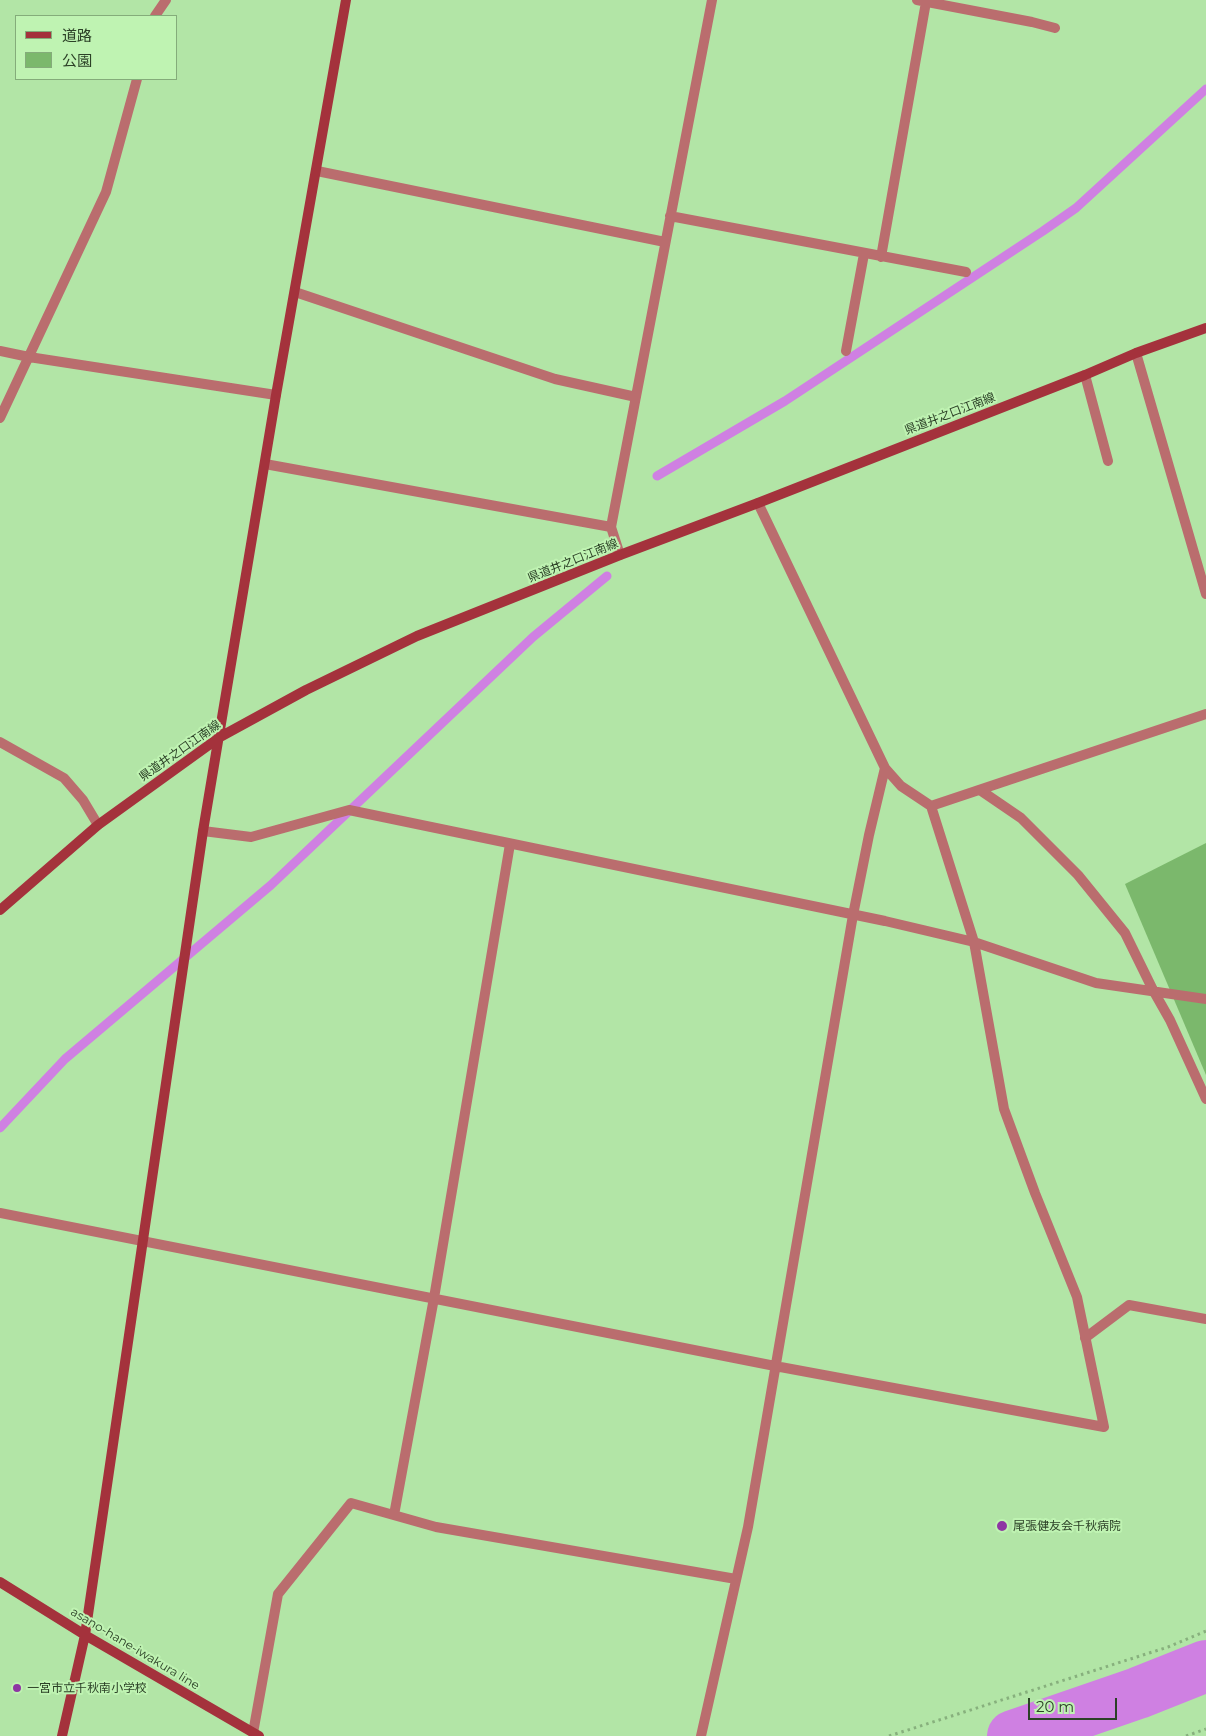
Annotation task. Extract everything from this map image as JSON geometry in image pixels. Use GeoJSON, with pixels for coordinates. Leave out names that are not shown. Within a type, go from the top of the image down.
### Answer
{"type":"FeatureCollection","features":[{"type":"Feature","properties":{"kind":"street"},"geometry":{"type":"LineString","coordinates":[[156,15],[166,0]]}},
{"type":"Feature","properties":{"kind":"street"},"geometry":{"type":"LineString","coordinates":[[62,1736],[85,1635],[203,831],[276,395],[346,0]]}},
{"type":"Feature","properties":{"kind":"street"},"geometry":{"type":"LineString","coordinates":[[620,555],[611,526],[712,0]]}},
{"type":"Feature","properties":{"kind":"street"},"geometry":{"type":"LineString","coordinates":[[881,257],[921,1],[1055,28]]}},
{"type":"Feature","properties":{"kind":"street"},"geometry":{"type":"LineString","coordinates":[[0,418],[106,192],[137,80]]}},
{"type":"Feature","properties":{"kind":"street"},"geometry":{"type":"LineString","coordinates":[[317,171],[665,242]]}},
{"type":"Feature","properties":{"kind":"street"},"geometry":{"type":"LineString","coordinates":[[670,216],[966,272]]}},
{"type":"Feature","properties":{"kind":"street"},"geometry":{"type":"LineString","coordinates":[[846,351],[864,254]]}},
{"type":"Feature","properties":{"kind":"street"},"geometry":{"type":"LineString","coordinates":[[295,292],[555,379],[636,397]]}},
{"type":"Feature","properties":{"kind":"street","name":"県道井之口江南線"},"geometry":{"type":"LineString","coordinates":[[0,910],[98,825],[220,736],[306,690],[417,636],[620,555],[1085,375],[1136,353],[1206,328]]}},
{"type":"Feature","properties":{"kind":"street"},"geometry":{"type":"LineString","coordinates":[[0,351],[29,358],[276,395]]}},
{"type":"Feature","properties":{"kind":"street"},"geometry":{"type":"LineString","coordinates":[[1136,353],[1206,594]]}},
{"type":"Feature","properties":{"kind":"street"},"geometry":{"type":"LineString","coordinates":[[1085,375],[1108,461]]}},
{"type":"Feature","properties":{"kind":"street"},"geometry":{"type":"LineString","coordinates":[[265,464],[611,526]]}},
{"type":"Feature","properties":{"kind":"street"},"geometry":{"type":"LineString","coordinates":[[0,1213],[775,1366],[1104,1427],[1076,1297],[1004,1109],[974,942],[931,806],[902,786],[885,768],[758,503]]}},
{"type":"Feature","properties":{"kind":"street"},"geometry":{"type":"LineString","coordinates":[[931,806],[1206,714]]}},
{"type":"Feature","properties":{"kind":"street"},"geometry":{"type":"LineString","coordinates":[[0,742],[64,778],[83,800],[98,825]]}},
{"type":"Feature","properties":{"kind":"street"},"geometry":{"type":"LineString","coordinates":[[701,1736],[748,1527],[853,915],[885,768]]}},
{"type":"Feature","properties":{"kind":"street"},"geometry":{"type":"LineString","coordinates":[[980,790],[1022,818],[1078,875],[1125,932],[1170,1020],[1206,1099]]}},
{"type":"Feature","properties":{"kind":"street"},"geometry":{"type":"LineString","coordinates":[[203,831],[251,837],[349,810],[974,942],[1096,983],[1206,999]]}},
{"type":"Feature","properties":{"kind":"street"},"geometry":{"type":"LineString","coordinates":[[394,1515],[434,1298],[510,844]]}},
{"type":"Feature","properties":{"kind":"street"},"geometry":{"type":"LineString","coordinates":[[1085,1338],[1130,1305],[1206,1319]]}},
{"type":"Feature","properties":{"kind":"street"},"geometry":{"type":"LineString","coordinates":[[256,1734],[278,1594],[351,1503],[436,1527],[736,1579]]}},
{"type":"Feature","properties":{"kind":"street","name":"asano-hane-iwakura line"},"geometry":{"type":"LineString","coordinates":[[0,1582],[85,1635],[256,1734]]}},
{"type":"Feature","properties":{"kind":"path"},"geometry":{"type":"LineString","coordinates":[[889,1736],[1168,1647],[1206,1631]]}},
{"type":"Feature","properties":{"kind":"path"},"geometry":{"type":"LineString","coordinates":[[1186,1736],[1206,1728]]}},
{"type":"Feature","properties":{"kind":"green space"},"geometry":{"type":"Polygon","coordinates":[[[1206,843],[1206,1075],[1125,884],[1206,843]]]}},
{"type":"Feature","properties":{"kind":"waterway"},"geometry":{"type":"LineString","coordinates":[[657,476],[785,401],[1076,208],[1206,89]]}},
{"type":"Feature","properties":{"kind":"waterway"},"geometry":{"type":"LineString","coordinates":[[0,1128],[65,1059],[271,885],[533,637],[607,576]]}},
{"type":"Feature","properties":{"kind":"waterway"},"geometry":{"type":"LineString","coordinates":[[1013,1736],[1138,1693],[1206,1666]]}},
{"type":"Feature","properties":{"kind":"place","name":"尾張健友会千秋病院"},"geometry":{"type":"Point","coordinates":[1002,1526]}},
{"type":"Feature","properties":{"kind":"place","name":"一宮市立千秋南小学校"},"geometry":{"type":"Point","coordinates":[17,1688]}}]}
